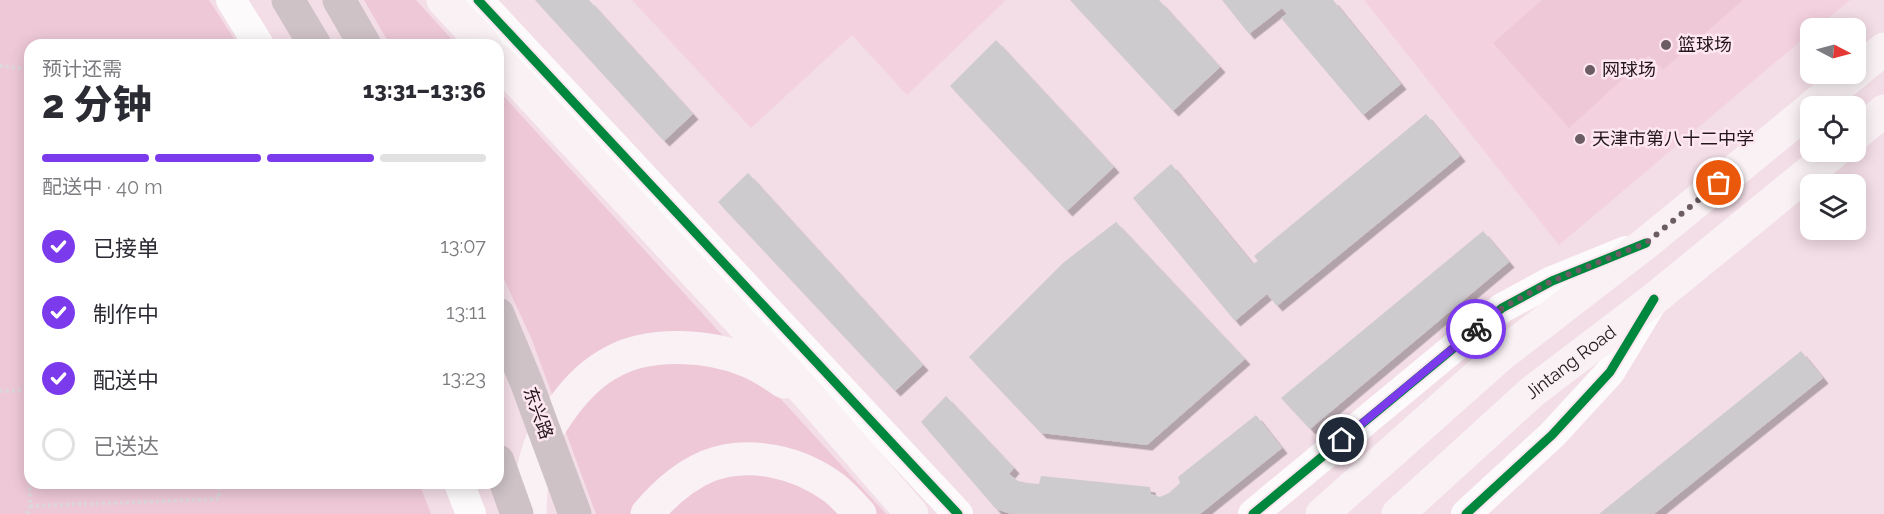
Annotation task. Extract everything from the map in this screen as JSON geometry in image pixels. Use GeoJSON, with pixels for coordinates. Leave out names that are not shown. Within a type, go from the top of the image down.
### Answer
{"type":"FeatureCollection","features":[{"type":"Feature","properties":{"kind":"highway"},"geometry":{"type":"LineString","coordinates":[[288,0],[311,39]]}},
{"type":"Feature","properties":{"kind":"highway"},"geometry":{"type":"LineString","coordinates":[[339,0],[362,39]]}},
{"type":"Feature","properties":{"kind":"highway","name":"东兴路"},"geometry":{"type":"LineString","coordinates":[[504,328],[575,514]]}},
{"type":"Feature","properties":{"kind":"highway"},"geometry":{"type":"LineString","coordinates":[[504,477],[517,514]]}},
{"type":"Feature","properties":{"kind":"main road"},"geometry":{"type":"LineString","coordinates":[[443,0],[479,39]]}},
{"type":"Feature","properties":{"kind":"main road"},"geometry":{"type":"LineString","coordinates":[[1866,64],[1884,49]]}},
{"type":"Feature","properties":{"kind":"main road"},"geometry":{"type":"LineString","coordinates":[[504,66],[811,398],[912,514]]}},
{"type":"Feature","properties":{"kind":"main road"},"geometry":{"type":"LineString","coordinates":[[1827,96],[1841,84]]}},
{"type":"Feature","properties":{"kind":"main road"},"geometry":{"type":"LineString","coordinates":[[1866,126],[1884,111]]}},
{"type":"Feature","properties":{"kind":"main road"},"geometry":{"type":"LineString","coordinates":[[1322,514],[1501,356],[1646,243],[1800,118]]}},
{"type":"Feature","properties":{"kind":"main road","name":"Jintang Road"},"geometry":{"type":"LineString","coordinates":[[1398,514],[1532,392],[1654,299],[1822,162]]}},
{"type":"Feature","properties":{"kind":"main road"},"geometry":{"type":"LineString","coordinates":[[530,514],[531,484],[537,453],[557,415],[586,380],[613,361],[641,352],[684,348],[717,351],[733,355],[766,370],[811,398]]}},
{"type":"Feature","properties":{"kind":"main road"},"geometry":{"type":"LineString","coordinates":[[647,514],[662,497],[686,478],[707,466],[732,459],[760,459],[787,464],[834,488],[860,514]]}},
{"type":"Feature","properties":{"kind":"street"},"geometry":{"type":"LineString","coordinates":[[231,0],[255,39]]}},
{"type":"Feature","properties":{"kind":"street"},"geometry":{"type":"LineString","coordinates":[[478,0],[958,514]]}},
{"type":"Feature","properties":{"kind":"street"},"geometry":{"type":"LineString","coordinates":[[1253,514],[1502,308],[1552,281],[1646,243]]}},
{"type":"Feature","properties":{"kind":"street"},"geometry":{"type":"LineString","coordinates":[[1466,514],[1552,435],[1610,372],[1654,299]]}},
{"type":"Feature","properties":{"kind":"street"},"geometry":{"type":"LineString","coordinates":[[461,489],[471,514]]}},
{"type":"Feature","properties":{"kind":"path"},"geometry":{"type":"LineString","coordinates":[[0,66],[24,68]]}},
{"type":"Feature","properties":{"kind":"path"},"geometry":{"type":"LineString","coordinates":[[0,391],[24,390]]}},
{"type":"Feature","properties":{"kind":"path"},"geometry":{"type":"LineString","coordinates":[[27,514],[30,506],[30,489]]}},
{"type":"Feature","properties":{"kind":"path"},"geometry":{"type":"LineString","coordinates":[[30,506],[219,499],[219,489]]}},
{"type":"Feature","properties":{"kind":"shaded area"},"geometry":{"type":"Polygon","coordinates":[[[0,0],[209,0],[234,39],[24,39],[24,489],[421,489],[431,514],[0,514],[0,0]]]}},
{"type":"Feature","properties":{"kind":"shaded area"},"geometry":{"type":"Polygon","coordinates":[[[364,0],[416,0],[452,39],[387,39],[364,0]]]}},
{"type":"Feature","properties":{"kind":"shaded area"},"geometry":{"type":"Polygon","coordinates":[[[632,0],[1006,0],[907,95],[852,35],[751,128],[632,0]]]}},
{"type":"Feature","properties":{"kind":"shaded area","name":"天津市第八十二中学"},"geometry":{"type":"Polygon","coordinates":[[[1364,0],[1850,0],[1828,18],[1800,18],[1800,41],[1559,245],[1364,0]]]}},
{"type":"Feature","properties":{"kind":"shaded area"},"geometry":{"type":"Polygon","coordinates":[[[1542,0],[1743,0],[1663,70],[1649,55],[1569,128],[1493,43],[1542,0]]]}},
{"type":"Feature","properties":{"kind":"shaded area"},"geometry":{"type":"Polygon","coordinates":[[[504,97],[886,514],[596,514],[532,340],[504,279],[504,97]]]}},
{"type":"Feature","properties":{"kind":"building"},"geometry":{"type":"Polygon","coordinates":[[[535,0],[589,0],[693,114],[664,141],[535,0]]]}},
{"type":"Feature","properties":{"kind":"building"},"geometry":{"type":"Polygon","coordinates":[[[1070,0],[1159,0],[1220,67],[1173,111],[1070,0]]]}},
{"type":"Feature","properties":{"kind":"building"},"geometry":{"type":"Polygon","coordinates":[[[1222,0],[1333,0],[1401,84],[1363,115],[1281,18],[1287,14],[1282,8],[1249,34],[1222,0]]]}},
{"type":"Feature","properties":{"kind":"building"},"geometry":{"type":"Polygon","coordinates":[[[996,40],[1114,167],[1067,211],[950,86],[996,40]]]}},
{"type":"Feature","properties":{"kind":"building"},"geometry":{"type":"Polygon","coordinates":[[[1426,114],[1460,156],[1277,306],[1267,294],[1235,321],[1133,198],[1171,164],[1253,264],[1258,261],[1254,256],[1426,114]]]}},
{"type":"Feature","properties":{"kind":"building"},"geometry":{"type":"Polygon","coordinates":[[[748,173],[923,365],[895,391],[718,202],[748,173]]]}},
{"type":"Feature","properties":{"kind":"building"},"geometry":{"type":"Polygon","coordinates":[[[1116,222],[1245,359],[1147,445],[1041,433],[969,357],[1063,263],[1116,222]]]}},
{"type":"Feature","properties":{"kind":"building"},"geometry":{"type":"Polygon","coordinates":[[[1483,231],[1509,262],[1310,429],[1281,398],[1483,231]]]}},
{"type":"Feature","properties":{"kind":"building"},"geometry":{"type":"Polygon","coordinates":[[[1801,351],[1823,378],[1654,514],[1599,514],[1801,351]]]}},
{"type":"Feature","properties":{"kind":"building"},"geometry":{"type":"Polygon","coordinates":[[[946,396],[1014,468],[1009,474],[1018,481],[1028,483],[1039,484],[1041,476],[1150,487],[1151,494],[1160,497],[1169,493],[1180,483],[1178,477],[1256,415],[1282,448],[1200,514],[1011,514],[996,509],[921,422],[946,396]]]}},
{"type":"Feature","properties":{"kind":"cycle path"},"geometry":{"type":"LineString","coordinates":[[478,0],[958,514]]}},
{"type":"Feature","properties":{"kind":"cycle path"},"geometry":{"type":"LineString","coordinates":[[1253,514],[1502,308],[1552,281],[1646,243]]}},
{"type":"Feature","properties":{"kind":"cycle path"},"geometry":{"type":"LineString","coordinates":[[1466,514],[1552,435],[1610,372],[1654,299]]}},
{"type":"Feature","properties":{"kind":"way so far"},"geometry":{"type":"LineString","coordinates":[[1476,329],[1502,308],[1552,281],[1646,243],[1719,183]]}},
{"type":"Feature","properties":{"kind":"place","name":"篮球场"},"geometry":{"type":"Point","coordinates":[1666,45]}},
{"type":"Feature","properties":{"kind":"place","name":"网球场"},"geometry":{"type":"Point","coordinates":[1590,70]}},
{"type":"Feature","properties":{"kind":"place","name":"天津市第八十二中学"},"geometry":{"type":"Point","coordinates":[1580,139]}},
{"type":"Feature","properties":{"kind":"route"},"geometry":{"type":"LineString","coordinates":[[1342,440],[1476,329]]}}]}
